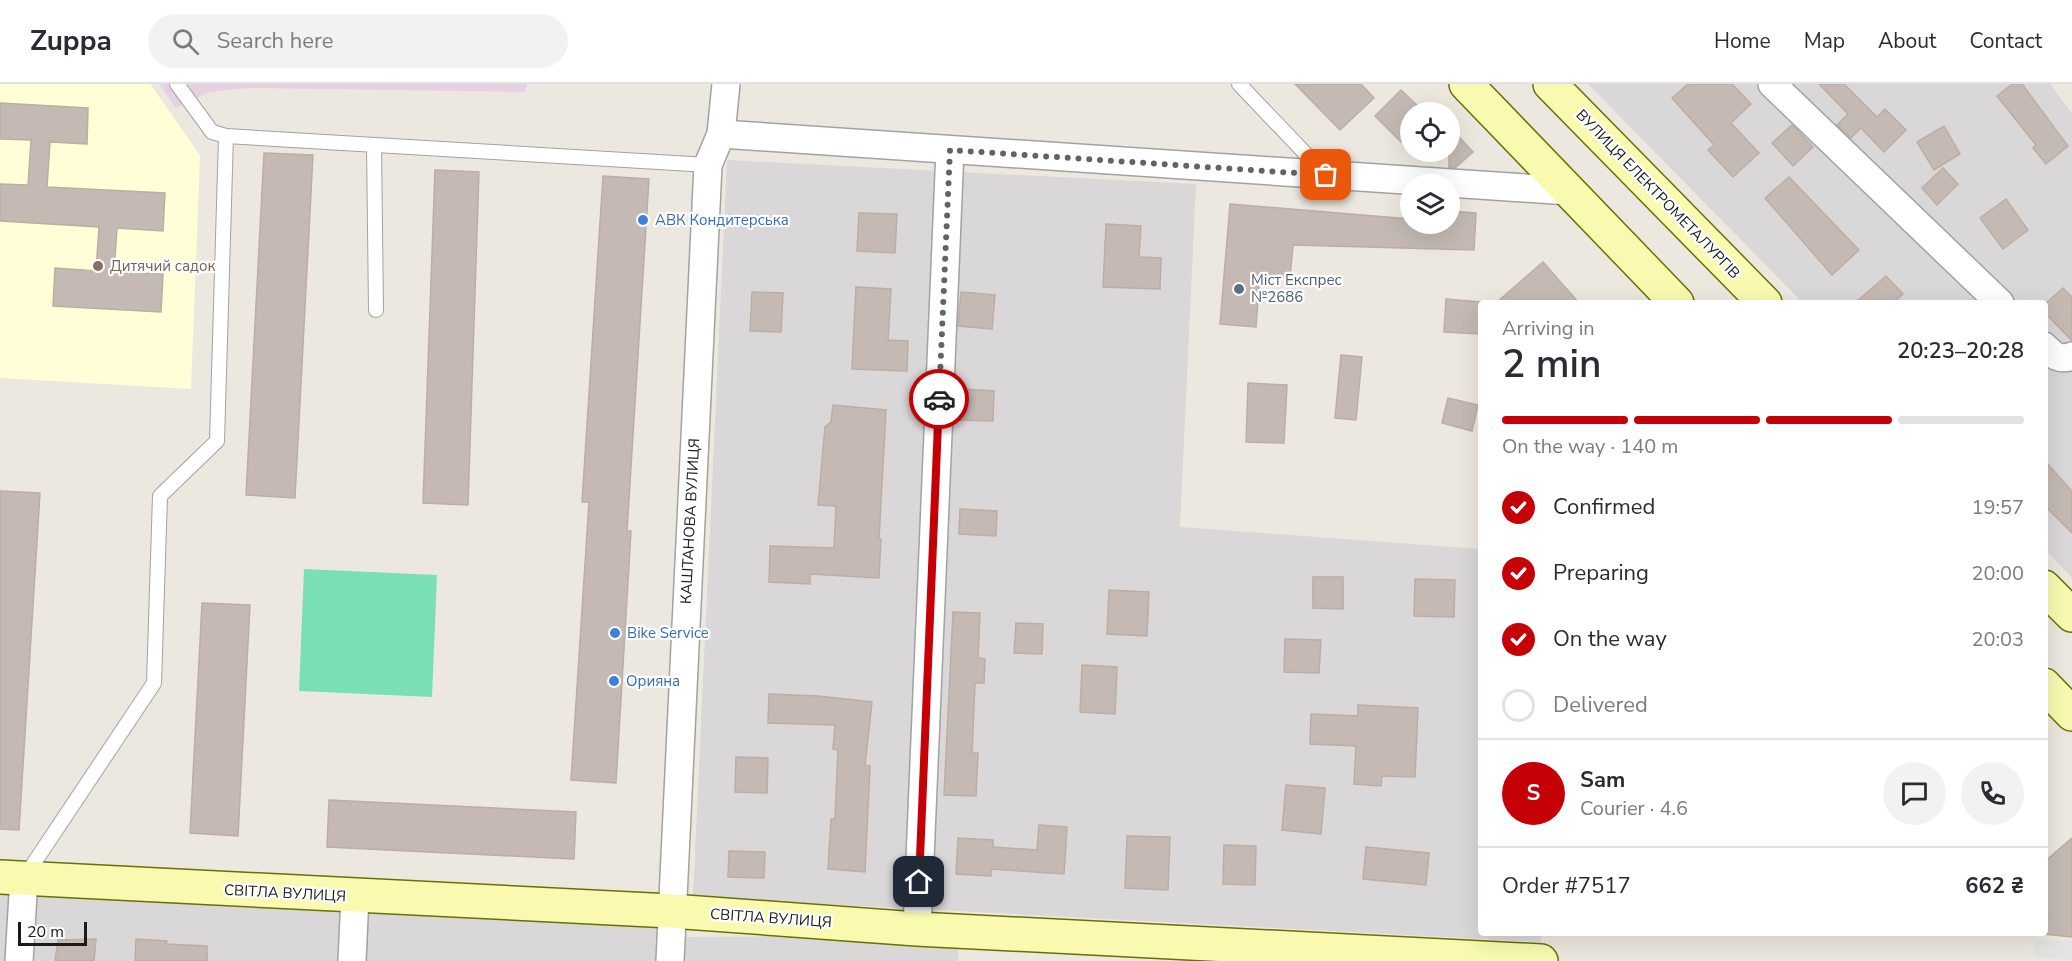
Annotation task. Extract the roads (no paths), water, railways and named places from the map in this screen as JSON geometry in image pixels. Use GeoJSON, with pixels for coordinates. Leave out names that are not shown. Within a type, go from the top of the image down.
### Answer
{"type":"FeatureCollection","features":[{"type":"Feature","properties":{"kind":"street","name":"КАШТАНОВА ВУЛИЦЯ"},"geometry":{"type":"LineString","coordinates":[[670,961],[708,165],[721,134],[726,84]]}},
{"type":"Feature","properties":{"kind":"street"},"geometry":{"type":"LineString","coordinates":[[1466,84],[1674,300]]}},
{"type":"Feature","properties":{"kind":"street","name":"ВУЛИЦЯ ЕЛЕКТРОМЕТАЛУРГІВ"},"geometry":{"type":"LineString","coordinates":[[1550,84],[1762,300]]}},
{"type":"Feature","properties":{"kind":"street"},"geometry":{"type":"LineString","coordinates":[[1772,84],[1997,300]]}},
{"type":"Feature","properties":{"kind":"street"},"geometry":{"type":"LineString","coordinates":[[721,134],[1569,191]]}},
{"type":"Feature","properties":{"kind":"street"},"geometry":{"type":"LineString","coordinates":[[917,929],[950,150]]}},
{"type":"Feature","properties":{"kind":"street"},"geometry":{"type":"LineString","coordinates":[[2048,350],[2055,356],[2065,358],[2072,356]]}},
{"type":"Feature","properties":{"kind":"street"},"geometry":{"type":"LineString","coordinates":[[2048,591],[2072,615]]}},
{"type":"Feature","properties":{"kind":"street"},"geometry":{"type":"LineString","coordinates":[[2048,689],[2072,714]]}},
{"type":"Feature","properties":{"kind":"street"},"geometry":{"type":"LineString","coordinates":[[12,877],[19,961]]}},
{"type":"Feature","properties":{"kind":"street","name":"СВІТЛА ВУЛИЦЯ"},"geometry":{"type":"LineString","coordinates":[[12,877],[671,911],[917,929],[1541,961]]}},
{"type":"Feature","properties":{"kind":"street"},"geometry":{"type":"LineString","coordinates":[[352,961],[355,896]]}},
{"type":"Feature","properties":{"kind":"lane"},"geometry":{"type":"LineString","coordinates":[[177,84],[212,132],[226,136],[708,165]]}},
{"type":"Feature","properties":{"kind":"lane"},"geometry":{"type":"LineString","coordinates":[[1239,84],[1326,175]]}},
{"type":"Feature","properties":{"kind":"lane"},"geometry":{"type":"LineString","coordinates":[[12,877],[154,683],[160,496],[217,441],[226,136]]}},
{"type":"Feature","properties":{"kind":"lane"},"geometry":{"type":"LineString","coordinates":[[374,145],[376,309]]}},
{"type":"Feature","properties":{"kind":"place","name":"АВК Кондитерська"},"geometry":{"type":"Point","coordinates":[643,220]}},
{"type":"Feature","properties":{"kind":"place","name":"Дитячий садок"},"geometry":{"type":"Point","coordinates":[98,266]}},
{"type":"Feature","properties":{"kind":"place","name":"Міст Експрес №2686"},"geometry":{"type":"Point","coordinates":[1239,289]}},
{"type":"Feature","properties":{"kind":"place","name":"Bike Service"},"geometry":{"type":"Point","coordinates":[615,633]}},
{"type":"Feature","properties":{"kind":"place","name":"Орияна"},"geometry":{"type":"Point","coordinates":[614,681]}}]}
